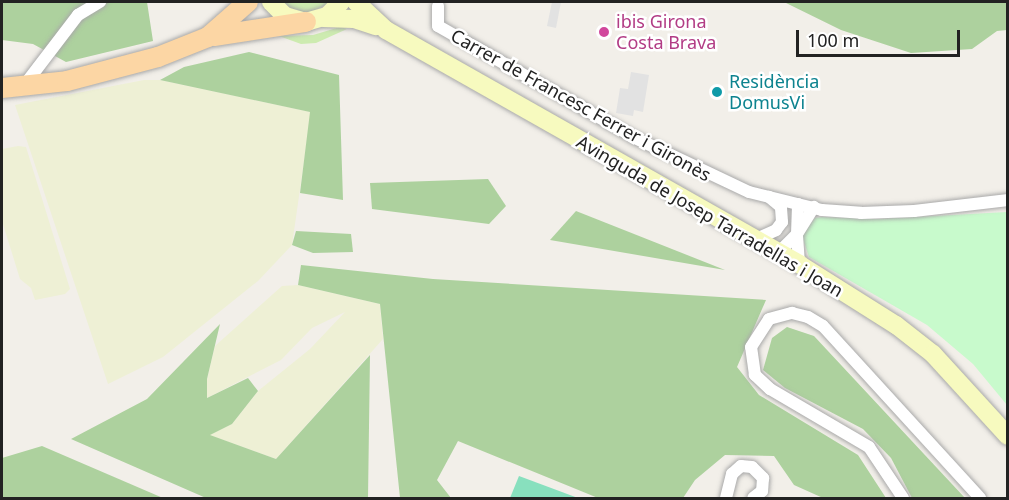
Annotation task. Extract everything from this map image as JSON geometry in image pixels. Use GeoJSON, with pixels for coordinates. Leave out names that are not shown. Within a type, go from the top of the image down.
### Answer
{"type":"FeatureCollection","features":[{"type":"Feature","properties":{"kind":"main road"},"geometry":{"type":"LineString","coordinates":[[208,37],[232,20],[248,2]]}},
{"type":"Feature","properties":{"kind":"main road"},"geometry":{"type":"LineString","coordinates":[[271,2],[285,16],[315,20]]}},
{"type":"Feature","properties":{"kind":"main road"},"geometry":{"type":"LineString","coordinates":[[2,88],[23,87],[105,74],[208,37],[315,20],[341,2]]}},
{"type":"Feature","properties":{"kind":"main road","name":"Avinguda de Josep Tarradellas i Joan"},"geometry":{"type":"LineString","coordinates":[[356,2],[386,30]]}},
{"type":"Feature","properties":{"kind":"main road","name":"Avinguda de Josep Tarradellas i Joan"},"geometry":{"type":"LineString","coordinates":[[315,20],[354,19],[386,30],[799,264],[920,342],[1008,436]]}},
{"type":"Feature","properties":{"kind":"street"},"geometry":{"type":"LineString","coordinates":[[23,87],[78,15],[100,2]]}},
{"type":"Feature","properties":{"kind":"street","name":"Carrer de Francesc Ferrer i Gironès"},"geometry":{"type":"LineString","coordinates":[[438,6],[438,26],[633,137],[708,176],[768,197],[814,207],[894,212],[1008,200]]}},
{"type":"Feature","properties":{"kind":"street"},"geometry":{"type":"LineString","coordinates":[[768,197],[781,207],[782,222],[778,253]]}},
{"type":"Feature","properties":{"kind":"street"},"geometry":{"type":"LineString","coordinates":[[754,240],[776,230],[798,204]]}},
{"type":"Feature","properties":{"kind":"street"},"geometry":{"type":"LineString","coordinates":[[798,204],[799,264]]}},
{"type":"Feature","properties":{"kind":"street"},"geometry":{"type":"LineString","coordinates":[[778,253],[797,234],[814,207]]}},
{"type":"Feature","properties":{"kind":"street"},"geometry":{"type":"LineString","coordinates":[[903,498],[869,447],[770,389],[755,375],[752,347],[769,319],[792,313],[808,317],[823,326],[980,498]]}},
{"type":"Feature","properties":{"kind":"street"},"geometry":{"type":"LineString","coordinates":[[726,498],[732,474],[741,466],[752,467],[764,478],[762,491],[753,498]]}},
{"type":"Feature","properties":{"kind":"green space"},"geometry":{"type":"Polygon","coordinates":[[[2,2],[147,2],[153,41],[66,62],[33,44],[2,40],[2,2]]]}},
{"type":"Feature","properties":{"kind":"green space"},"geometry":{"type":"Polygon","coordinates":[[[280,2],[331,2],[308,14],[293,12],[280,2]]]}},
{"type":"Feature","properties":{"kind":"green space"},"geometry":{"type":"Polygon","coordinates":[[[784,2],[1007,2],[1007,30],[997,31],[972,49],[911,53],[841,30],[784,2]]]}},
{"type":"Feature","properties":{"kind":"green space"},"geometry":{"type":"Polygon","coordinates":[[[340,27],[347,29],[316,43],[301,44],[279,36],[313,35],[340,27]]]}},
{"type":"Feature","properties":{"kind":"green space"},"geometry":{"type":"Polygon","coordinates":[[[249,52],[339,75],[343,200],[300,193],[310,112],[160,80],[184,67],[249,52]]]}},
{"type":"Feature","properties":{"kind":"green space"},"geometry":{"type":"Polygon","coordinates":[[[144,80],[160,80],[311,112],[292,245],[258,281],[163,357],[108,384],[15,105],[144,80]]]}},
{"type":"Feature","properties":{"kind":"green space"},"geometry":{"type":"Polygon","coordinates":[[[26,147],[70,289],[65,294],[35,300],[31,288],[20,279],[2,221],[2,149],[26,147]]]}},
{"type":"Feature","properties":{"kind":"green space"},"geometry":{"type":"Polygon","coordinates":[[[488,179],[506,206],[489,224],[372,209],[370,183],[488,179]]]}},
{"type":"Feature","properties":{"kind":"green space"},"geometry":{"type":"Polygon","coordinates":[[[576,211],[725,270],[550,240],[576,211]]]}},
{"type":"Feature","properties":{"kind":"green space"},"geometry":{"type":"Polygon","coordinates":[[[1007,212],[1007,405],[973,364],[927,325],[809,257],[802,236],[815,218],[822,217],[878,219],[1007,212]]]}},
{"type":"Feature","properties":{"kind":"green space"},"geometry":{"type":"Polygon","coordinates":[[[296,231],[351,234],[353,252],[313,253],[292,245],[296,231]]]}},
{"type":"Feature","properties":{"kind":"green space"},"geometry":{"type":"Polygon","coordinates":[[[301,265],[433,279],[766,300],[737,367],[759,395],[858,455],[886,498],[823,498],[794,485],[774,456],[725,455],[695,480],[683,498],[598,498],[458,441],[437,480],[451,498],[400,498],[380,304],[298,285],[301,265]]]}},
{"type":"Feature","properties":{"kind":"green space"},"geometry":{"type":"Polygon","coordinates":[[[298,285],[380,304],[383,339],[276,459],[209,435],[232,424],[258,391],[310,349],[345,312],[312,328],[281,360],[207,398],[207,379],[215,346],[282,286],[298,285]]]}},
{"type":"Feature","properties":{"kind":"green space"},"geometry":{"type":"Polygon","coordinates":[[[220,324],[207,379],[207,398],[248,378],[258,391],[232,424],[210,435],[276,459],[370,355],[368,498],[206,498],[71,439],[147,399],[220,324]]]}},
{"type":"Feature","properties":{"kind":"green space"},"geometry":{"type":"Polygon","coordinates":[[[787,327],[814,336],[965,498],[912,498],[891,458],[863,429],[785,388],[763,370],[772,338],[787,327]]]}},
{"type":"Feature","properties":{"kind":"green space"},"geometry":{"type":"Polygon","coordinates":[[[42,446],[163,498],[2,498],[2,458],[42,446]]]}},
{"type":"Feature","properties":{"kind":"green space"},"geometry":{"type":"Polygon","coordinates":[[[519,476],[578,498],[510,498],[519,476]]]}},
{"type":"Feature","properties":{"kind":"shaded area"},"geometry":{"type":"Polygon","coordinates":[[[552,2],[561,2],[556,28],[547,26],[552,2]]]}},
{"type":"Feature","properties":{"kind":"shaded area"},"geometry":{"type":"Polygon","coordinates":[[[631,72],[649,75],[643,112],[634,110],[633,116],[616,113],[620,88],[628,89],[631,72]]]}},
{"type":"Feature","properties":{"kind":"place","name":"ibis Girona Costa Brava"},"geometry":{"type":"Point","coordinates":[604,32]}},
{"type":"Feature","properties":{"kind":"place","name":"Residència DomusVi"},"geometry":{"type":"Point","coordinates":[717,92]}}]}
